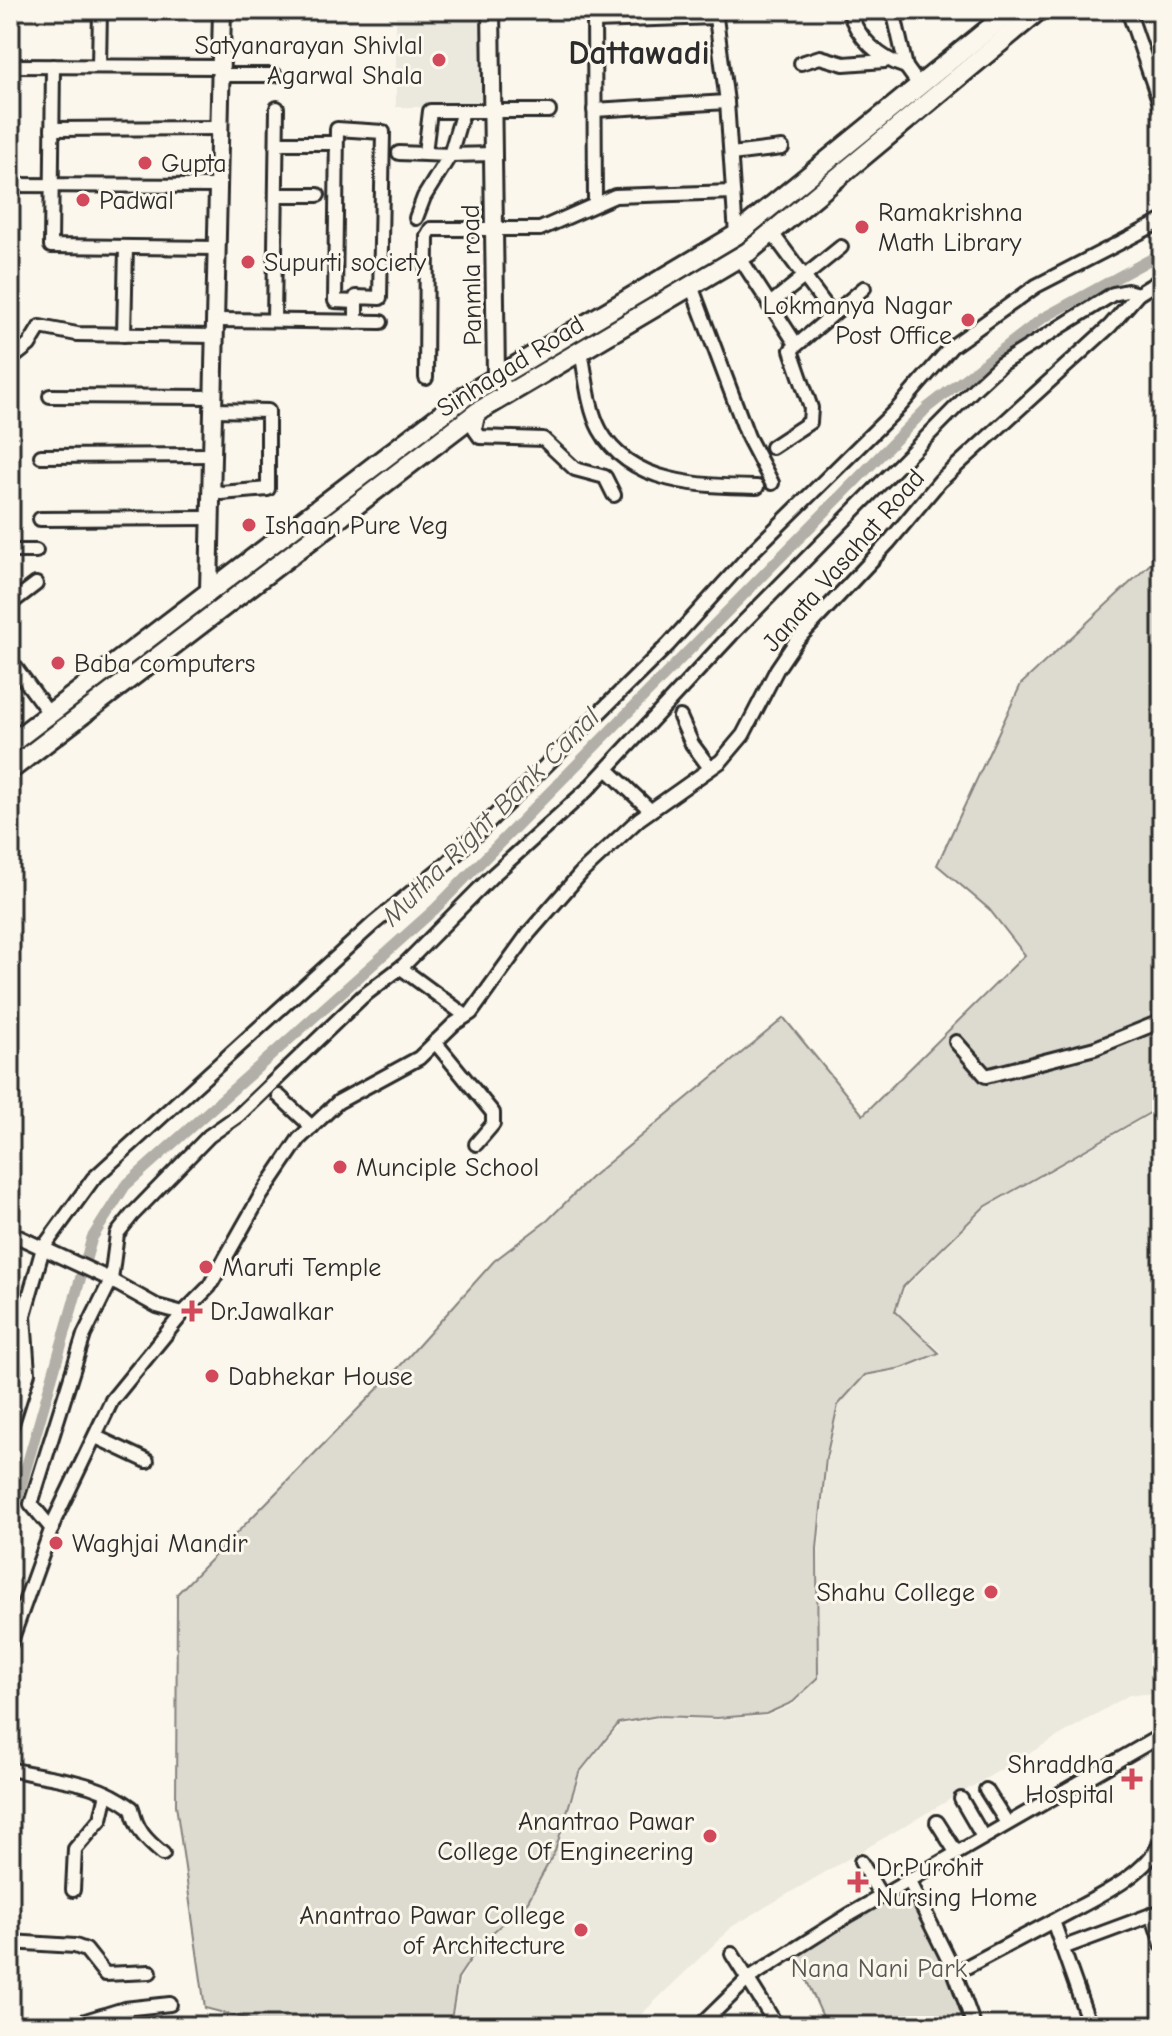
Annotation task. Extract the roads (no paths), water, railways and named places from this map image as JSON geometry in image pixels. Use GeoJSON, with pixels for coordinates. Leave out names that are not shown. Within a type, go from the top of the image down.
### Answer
{"type":"FeatureCollection","features":[{"type":"Feature","properties":{"kind":"main road","name":"Sinhagad Road"},"geometry":{"type":"LineString","coordinates":[[10,770],[479,411],[740,258],[772,233],[1012,10]]}},
{"type":"Feature","properties":{"kind":"main road","name":"Sinhagad Road"},"geometry":{"type":"LineString","coordinates":[[10,744],[496,375],[736,235],[914,98],[1039,10]]}},
{"type":"Feature","properties":{"kind":"street"},"geometry":{"type":"LineString","coordinates":[[99,66],[100,10]]}},
{"type":"Feature","properties":{"kind":"street"},"geometry":{"type":"LineString","coordinates":[[209,591],[222,10]]}},
{"type":"Feature","properties":{"kind":"street","name":"Panmla road"},"geometry":{"type":"LineString","coordinates":[[491,10],[496,375],[507,393]]}},
{"type":"Feature","properties":{"kind":"street"},"geometry":{"type":"LineString","coordinates":[[849,10],[853,24],[885,61]]}},
{"type":"Feature","properties":{"kind":"street"},"geometry":{"type":"LineString","coordinates":[[893,10],[914,98]]}},
{"type":"Feature","properties":{"kind":"street"},"geometry":{"type":"LineString","coordinates":[[1128,10],[1161,103]]}},
{"type":"Feature","properties":{"kind":"street"},"geometry":{"type":"LineString","coordinates":[[595,203],[594,15],[716,14],[727,102],[736,235]]}},
{"type":"Feature","properties":{"kind":"street"},"geometry":{"type":"LineString","coordinates":[[801,63],[820,57],[844,64],[885,61],[906,67]]}},
{"type":"Feature","properties":{"kind":"street"},"geometry":{"type":"LineString","coordinates":[[10,66],[99,66],[275,75]]}},
{"type":"Feature","properties":{"kind":"street"},"geometry":{"type":"LineString","coordinates":[[53,66],[51,246],[216,248]]}},
{"type":"Feature","properties":{"kind":"street"},"geometry":{"type":"LineString","coordinates":[[594,110],[727,102]]}},
{"type":"Feature","properties":{"kind":"street"},"geometry":{"type":"LineString","coordinates":[[274,320],[277,108]]}},
{"type":"Feature","properties":{"kind":"street"},"geometry":{"type":"LineString","coordinates":[[425,153],[430,111],[549,111]]}},
{"type":"Feature","properties":{"kind":"street"},"geometry":{"type":"LineString","coordinates":[[416,218],[424,197],[450,155],[463,111]]}},
{"type":"Feature","properties":{"kind":"street"},"geometry":{"type":"LineString","coordinates":[[52,129],[219,128]]}},
{"type":"Feature","properties":{"kind":"street"},"geometry":{"type":"LineString","coordinates":[[356,302],[335,301],[337,129],[383,132],[380,298],[356,297],[356,302],[356,322]]}},
{"type":"Feature","properties":{"kind":"street"},"geometry":{"type":"LineString","coordinates":[[277,143],[331,143]]}},
{"type":"Feature","properties":{"kind":"street"},"geometry":{"type":"LineString","coordinates":[[731,154],[782,148]]}},
{"type":"Feature","properties":{"kind":"street"},"geometry":{"type":"LineString","coordinates":[[399,153],[493,154]]}},
{"type":"Feature","properties":{"kind":"street"},"geometry":{"type":"LineString","coordinates":[[10,185],[218,186]]}},
{"type":"Feature","properties":{"kind":"street"},"geometry":{"type":"LineString","coordinates":[[426,378],[428,232],[540,229],[615,196],[733,192]]}},
{"type":"Feature","properties":{"kind":"street"},"geometry":{"type":"LineString","coordinates":[[276,195],[318,195]]}},
{"type":"Feature","properties":{"kind":"street"},"geometry":{"type":"LineString","coordinates":[[10,1347],[48,1250],[93,1179],[363,933],[447,863],[668,645],[755,549],[899,407],[951,347],[1036,286],[1162,221]]}},
{"type":"Feature","properties":{"kind":"street"},"geometry":{"type":"LineString","coordinates":[[772,233],[832,314]]}},
{"type":"Feature","properties":{"kind":"street"},"geometry":{"type":"LineString","coordinates":[[124,335],[126,247]]}},
{"type":"Feature","properties":{"kind":"street"},"geometry":{"type":"LineString","coordinates":[[769,305],[841,247]]}},
{"type":"Feature","properties":{"kind":"street"},"geometry":{"type":"LineString","coordinates":[[740,258],[796,344]]}},
{"type":"Feature","properties":{"kind":"street","name":"Janata Vasahat Road"},"geometry":{"type":"LineString","coordinates":[[10,1644],[52,1529],[112,1400],[183,1313],[209,1287],[278,1169],[312,1127],[338,1102],[419,1058],[466,1016],[503,974],[551,906],[582,872],[650,810],[710,768],[743,735],[777,669],[796,641],[909,520],[940,481],[1110,326],[1138,294],[1162,279]]}},
{"type":"Feature","properties":{"kind":"street"},"geometry":{"type":"LineString","coordinates":[[692,288],[748,437],[772,483]]}},
{"type":"Feature","properties":{"kind":"street"},"geometry":{"type":"LineString","coordinates":[[772,447],[810,422],[811,408],[790,356],[796,344],[864,288]]}},
{"type":"Feature","properties":{"kind":"street"},"geometry":{"type":"LineString","coordinates":[[52,1529],[31,1504],[84,1335],[107,1278],[117,1234],[151,1193],[362,997],[401,968],[607,769],[732,634],[1001,364],[1113,294],[1127,291],[1138,294]]}},
{"type":"Feature","properties":{"kind":"street"},"geometry":{"type":"LineString","coordinates":[[10,360],[29,345],[40,327],[77,334],[124,335],[274,320],[381,322]]}},
{"type":"Feature","properties":{"kind":"street"},"geometry":{"type":"LineString","coordinates":[[581,351],[600,430],[627,459],[678,482],[757,487]]}},
{"type":"Feature","properties":{"kind":"street"},"geometry":{"type":"LineString","coordinates":[[50,396],[213,403],[268,411],[268,489],[221,493],[211,490]]}},
{"type":"Feature","properties":{"kind":"street"},"geometry":{"type":"LineString","coordinates":[[479,411],[475,430],[480,437],[543,439],[575,469],[605,477],[614,495]]}},
{"type":"Feature","properties":{"kind":"street"},"geometry":{"type":"LineString","coordinates":[[41,456],[212,455]]}},
{"type":"Feature","properties":{"kind":"street"},"geometry":{"type":"LineString","coordinates":[[40,519],[210,518]]}},
{"type":"Feature","properties":{"kind":"street"},"geometry":{"type":"LineString","coordinates":[[10,551],[36,551]]}},
{"type":"Feature","properties":{"kind":"street"},"geometry":{"type":"LineString","coordinates":[[10,604],[36,584]]}},
{"type":"Feature","properties":{"kind":"street"},"geometry":{"type":"LineString","coordinates":[[10,660],[49,713]]}},
{"type":"Feature","properties":{"kind":"street"},"geometry":{"type":"LineString","coordinates":[[680,717],[692,744],[710,768]]}},
{"type":"Feature","properties":{"kind":"street"},"geometry":{"type":"LineString","coordinates":[[607,769],[650,810]]}},
{"type":"Feature","properties":{"kind":"street"},"geometry":{"type":"LineString","coordinates":[[401,968],[466,1016]]}},
{"type":"Feature","properties":{"kind":"street"},"geometry":{"type":"LineString","coordinates":[[956,1042],[986,1076],[1095,1048],[1162,1021]]}},
{"type":"Feature","properties":{"kind":"street"},"geometry":{"type":"LineString","coordinates":[[435,1042],[493,1113],[493,1124],[476,1144]]}},
{"type":"Feature","properties":{"kind":"street"},"geometry":{"type":"LineString","coordinates":[[279,1096],[312,1127]]}},
{"type":"Feature","properties":{"kind":"street"},"geometry":{"type":"LineString","coordinates":[[10,1233],[107,1278],[157,1306],[183,1313]]}},
{"type":"Feature","properties":{"kind":"street"},"geometry":{"type":"LineString","coordinates":[[10,1430],[28,1373],[24,1315]]}},
{"type":"Feature","properties":{"kind":"street"},"geometry":{"type":"LineString","coordinates":[[96,1437],[147,1461]]}},
{"type":"Feature","properties":{"kind":"street"},"geometry":{"type":"LineString","coordinates":[[700,2026],[749,1978],[881,1896],[1162,1735]]}},
{"type":"Feature","properties":{"kind":"street"},"geometry":{"type":"LineString","coordinates":[[10,1769],[82,1781],[107,1793],[132,1808],[134,1823],[143,1837],[163,1854]]}},
{"type":"Feature","properties":{"kind":"street"},"geometry":{"type":"LineString","coordinates":[[986,1790],[1007,1823]]}},
{"type":"Feature","properties":{"kind":"street"},"geometry":{"type":"LineString","coordinates":[[73,1890],[75,1849],[101,1819],[107,1793]]}},
{"type":"Feature","properties":{"kind":"street"},"geometry":{"type":"LineString","coordinates":[[961,1799],[983,1837]]}},
{"type":"Feature","properties":{"kind":"street"},"geometry":{"type":"LineString","coordinates":[[937,1822],[956,1852]]}},
{"type":"Feature","properties":{"kind":"street"},"geometry":{"type":"LineString","coordinates":[[955,1973],[1053,1921],[1135,1870],[1157,1850],[1162,1840]]}},
{"type":"Feature","properties":{"kind":"street"},"geometry":{"type":"LineString","coordinates":[[861,1862],[881,1896]]}},
{"type":"Feature","properties":{"kind":"street"},"geometry":{"type":"LineString","coordinates":[[909,1880],[955,1973],[974,2026]]}},
{"type":"Feature","properties":{"kind":"street"},"geometry":{"type":"LineString","coordinates":[[1062,1948],[1157,1912],[1162,1944]]}},
{"type":"Feature","properties":{"kind":"street"},"geometry":{"type":"LineString","coordinates":[[1053,1921],[1090,2026]]}},
{"type":"Feature","properties":{"kind":"street"},"geometry":{"type":"LineString","coordinates":[[10,1942],[75,1946],[86,1950],[105,1974],[150,1972]]}},
{"type":"Feature","properties":{"kind":"street"},"geometry":{"type":"LineString","coordinates":[[732,1954],[777,2026]]}},
{"type":"Feature","properties":{"kind":"street"},"geometry":{"type":"LineString","coordinates":[[69,2026],[124,2009],[170,2004]]}},
{"type":"Feature","properties":{"kind":"waterway","name":"Mutha Right Bank Canal"},"geometry":{"type":"LineString","coordinates":[[10,1524],[92,1238],[125,1186],[435,909],[928,407],[1043,318],[1162,253]]}},
{"type":"Feature","properties":{"kind":"place","name":"Satyanarayan Shivlal Agarwal Shala"},"geometry":{"type":"Point","coordinates":[439,60]}},
{"type":"Feature","properties":{"kind":"place","name":"Gupta"},"geometry":{"type":"Point","coordinates":[145,163]}},
{"type":"Feature","properties":{"kind":"place","name":"Padwal"},"geometry":{"type":"Point","coordinates":[83,200]}},
{"type":"Feature","properties":{"kind":"place","name":"Ramakrishna Math Library"},"geometry":{"type":"Point","coordinates":[862,227]}},
{"type":"Feature","properties":{"kind":"place","name":"Supurti society"},"geometry":{"type":"Point","coordinates":[248,262]}},
{"type":"Feature","properties":{"kind":"place","name":"Lokmanya Nagar Post Office"},"geometry":{"type":"Point","coordinates":[968,320]}},
{"type":"Feature","properties":{"kind":"place","name":"Ishaan Pure Veg"},"geometry":{"type":"Point","coordinates":[249,525]}},
{"type":"Feature","properties":{"kind":"place","name":"Baba computers"},"geometry":{"type":"Point","coordinates":[58,663]}},
{"type":"Feature","properties":{"kind":"place","name":"Munciple School"},"geometry":{"type":"Point","coordinates":[340,1167]}},
{"type":"Feature","properties":{"kind":"place","name":"Maruti Temple"},"geometry":{"type":"Point","coordinates":[206,1267]}},
{"type":"Feature","properties":{"kind":"place","name":"Dr.Jawalkar"},"geometry":{"type":"Point","coordinates":[192,1311]}},
{"type":"Feature","properties":{"kind":"place","name":"Dabhekar House"},"geometry":{"type":"Point","coordinates":[212,1376]}},
{"type":"Feature","properties":{"kind":"place","name":"Waghjai Mandir"},"geometry":{"type":"Point","coordinates":[56,1543]}},
{"type":"Feature","properties":{"kind":"place","name":"Shahu College"},"geometry":{"type":"Point","coordinates":[991,1592]}},
{"type":"Feature","properties":{"kind":"place","name":"Shraddha Hospital"},"geometry":{"type":"Point","coordinates":[1132,1779]}},
{"type":"Feature","properties":{"kind":"place","name":"Anantrao Pawar College Of Engineering"},"geometry":{"type":"Point","coordinates":[710,1836]}},
{"type":"Feature","properties":{"kind":"place","name":"Dr.Purohit Nursing Home"},"geometry":{"type":"Point","coordinates":[858,1882]}},
{"type":"Feature","properties":{"kind":"place","name":"Anantrao Pawar College of Architecture"},"geometry":{"type":"Point","coordinates":[581,1930]}},
{"type":"Feature","properties":{"kind":"district","name":"Dattawadi"},"geometry":{"type":"Point","coordinates":[639,52]}},
{"type":"Feature","properties":{"kind":"park label","name":"Nana Nani Park"},"geometry":{"type":"Point","coordinates":[879,1968]}}]}
